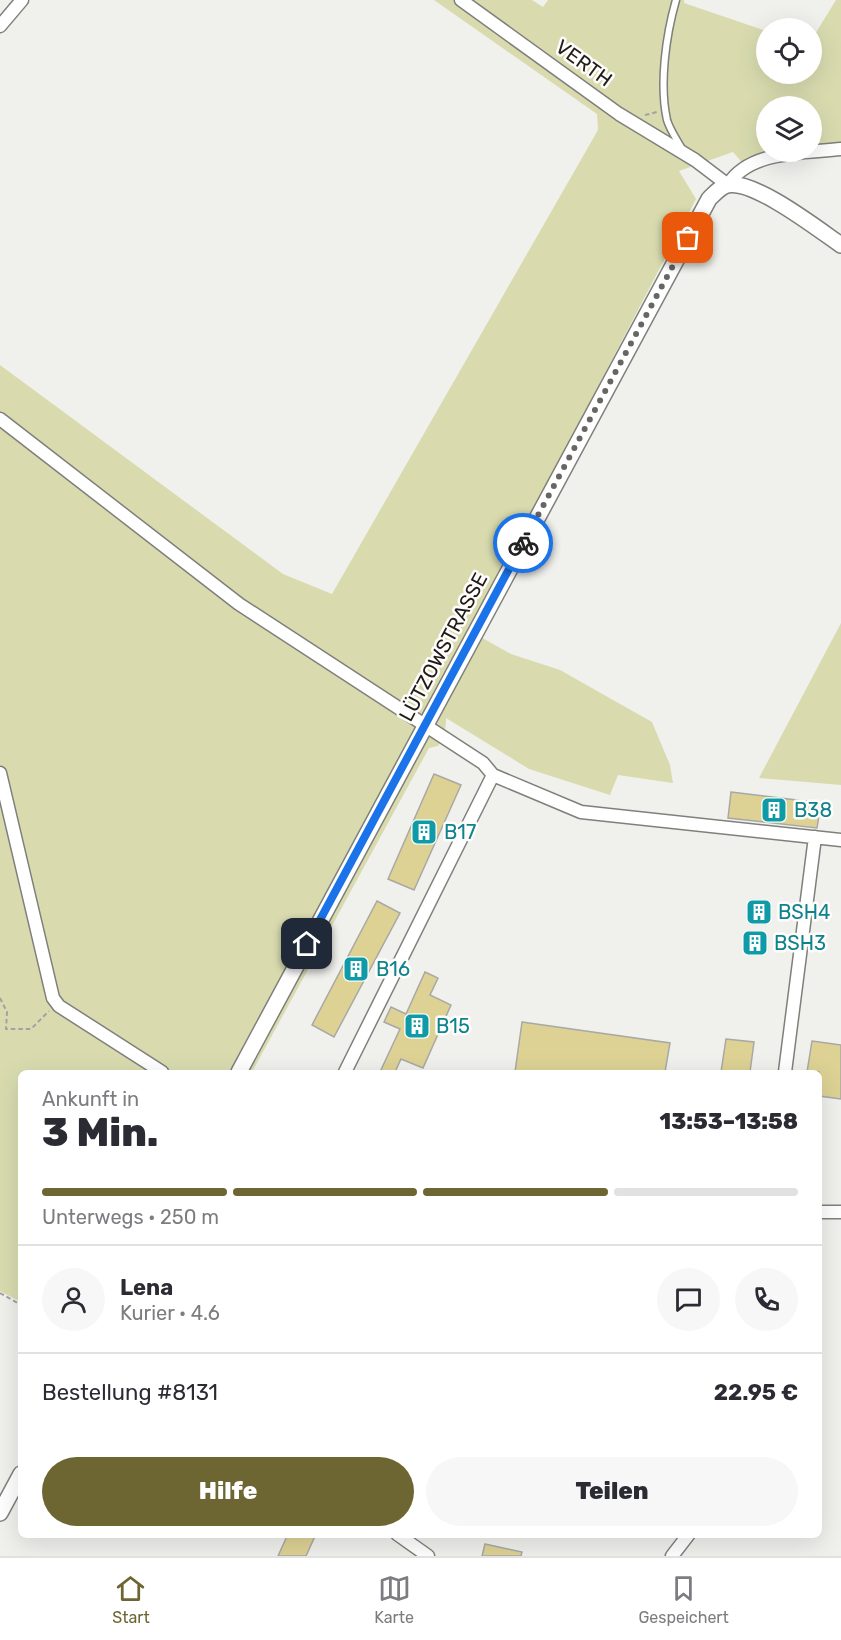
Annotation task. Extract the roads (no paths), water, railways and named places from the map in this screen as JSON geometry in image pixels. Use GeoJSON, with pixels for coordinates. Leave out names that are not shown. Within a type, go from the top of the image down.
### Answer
{"type":"FeatureCollection","features":[{"type":"Feature","properties":{"kind":"street"},"geometry":{"type":"LineString","coordinates":[[0,26],[22,0]]}},
{"type":"Feature","properties":{"kind":"street","name":"VERTH"},"geometry":{"type":"LineString","coordinates":[[461,0],[619,114],[686,154],[728,185],[752,189],[841,245]]}},
{"type":"Feature","properties":{"kind":"street"},"geometry":{"type":"LineString","coordinates":[[728,185],[735,173],[761,160],[841,149]]}},
{"type":"Feature","properties":{"kind":"street","name":"LÜTZOWSTRASSE"},"geometry":{"type":"LineString","coordinates":[[240,1070],[709,199],[728,185]]}},
{"type":"Feature","properties":{"kind":"street"},"geometry":{"type":"LineString","coordinates":[[0,419],[239,604],[483,763],[494,775],[581,812],[841,840]]}},
{"type":"Feature","properties":{"kind":"street"},"geometry":{"type":"LineString","coordinates":[[0,773],[53,998],[59,1006],[159,1070]]}},
{"type":"Feature","properties":{"kind":"street"},"geometry":{"type":"LineString","coordinates":[[346,1070],[494,775]]}},
{"type":"Feature","properties":{"kind":"street"},"geometry":{"type":"LineString","coordinates":[[785,1070],[815,837]]}},
{"type":"Feature","properties":{"kind":"street"},"geometry":{"type":"LineString","coordinates":[[822,1212],[841,1212]]}},
{"type":"Feature","properties":{"kind":"street"},"geometry":{"type":"LineString","coordinates":[[0,1513],[18,1480]]}},
{"type":"Feature","properties":{"kind":"street"},"geometry":{"type":"LineString","coordinates":[[403,1538],[429,1556]]}},
{"type":"Feature","properties":{"kind":"street"},"geometry":{"type":"LineString","coordinates":[[672,1556],[686,1538]]}},
{"type":"Feature","properties":{"kind":"lane","name":"VERTH"},"geometry":{"type":"LineString","coordinates":[[675,0],[668,51],[665,103],[667,121],[686,154]]}},
{"type":"Feature","properties":{"kind":"place","name":"B38"},"geometry":{"type":"Point","coordinates":[774,810]}},
{"type":"Feature","properties":{"kind":"place","name":"B17"},"geometry":{"type":"Point","coordinates":[424,832]}},
{"type":"Feature","properties":{"kind":"place","name":"BSH4"},"geometry":{"type":"Point","coordinates":[759,912]}},
{"type":"Feature","properties":{"kind":"place","name":"BSH3"},"geometry":{"type":"Point","coordinates":[755,943]}},
{"type":"Feature","properties":{"kind":"place","name":"B16"},"geometry":{"type":"Point","coordinates":[356,969]}},
{"type":"Feature","properties":{"kind":"place","name":"B15"},"geometry":{"type":"Point","coordinates":[417,1026]}}]}
